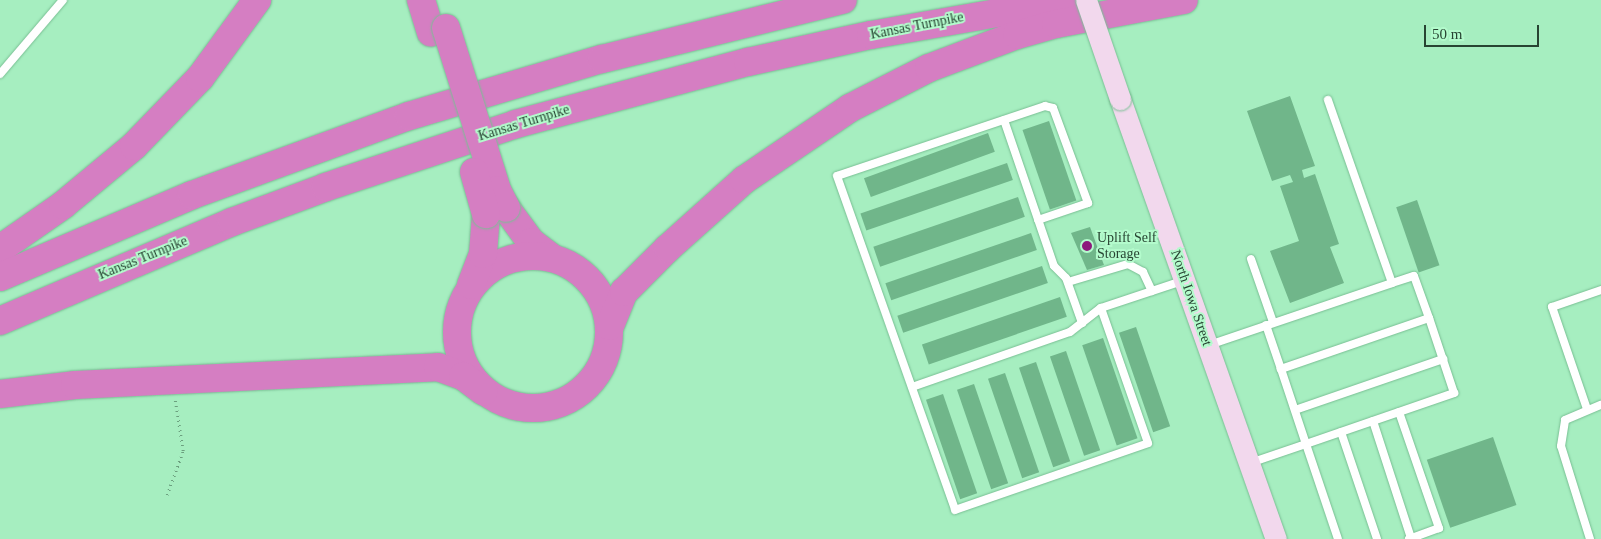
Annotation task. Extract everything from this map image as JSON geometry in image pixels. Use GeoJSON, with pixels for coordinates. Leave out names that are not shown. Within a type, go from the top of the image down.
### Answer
{"type":"FeatureCollection","features":[{"type":"Feature","properties":{"kind":"highway"},"geometry":{"type":"LineString","coordinates":[[0,249],[63,205],[140,140],[200,78],[257,0]]}},
{"type":"Feature","properties":{"kind":"highway"},"geometry":{"type":"LineString","coordinates":[[421,0],[438,30],[497,190],[496,211],[483,254],[458,318],[457,345],[466,371],[484,392]]}},
{"type":"Feature","properties":{"kind":"highway"},"geometry":{"type":"LineString","coordinates":[[437,0],[438,30]]}},
{"type":"Feature","properties":{"kind":"highway"},"geometry":{"type":"LineString","coordinates":[[0,277],[192,195],[409,116],[602,59],[843,0]]}},
{"type":"Feature","properties":{"kind":"highway","name":"Kansas Turnpike"},"geometry":{"type":"LineString","coordinates":[[0,321],[118,268],[250,216],[413,157],[516,124],[748,62],[871,35],[1071,0]]}},
{"type":"Feature","properties":{"kind":"highway"},"geometry":{"type":"LineString","coordinates":[[610,326],[624,292],[668,248],[744,180],[850,108],[929,68],[1009,38],[1056,24],[1184,0]]}},
{"type":"Feature","properties":{"kind":"highway"},"geometry":{"type":"LineString","coordinates":[[0,394],[75,386],[438,367],[463,376],[504,404],[526,409],[548,408],[569,401],[588,387],[601,370],[609,348],[610,326],[605,303],[592,282],[574,267],[552,258],[496,211]]}},
{"type":"Feature","properties":{"kind":"highway"},"geometry":{"type":"LineString","coordinates":[[468,292],[484,274],[504,261],[528,256],[552,258]]}},
{"type":"Feature","properties":{"kind":"main road","name":"North Iowa Street"},"geometry":{"type":"LineString","coordinates":[[1086,0],[1276,539]]}},
{"type":"Feature","properties":{"kind":"lane"},"geometry":{"type":"LineString","coordinates":[[0,74],[63,0]]}},
{"type":"Feature","properties":{"kind":"lane"},"geometry":{"type":"LineString","coordinates":[[1328,100],[1392,283]]}},
{"type":"Feature","properties":{"kind":"lane"},"geometry":{"type":"LineString","coordinates":[[1038,220],[1088,203],[1054,108],[1045,106],[837,176],[955,510],[1148,443],[1101,308]]}},
{"type":"Feature","properties":{"kind":"lane"},"geometry":{"type":"LineString","coordinates":[[1004,120],[1054,266],[1068,282],[1082,323]]}},
{"type":"Feature","properties":{"kind":"lane"},"geometry":{"type":"LineString","coordinates":[[1251,260],[1281,369],[1338,539]]}},
{"type":"Feature","properties":{"kind":"lane"},"geometry":{"type":"LineString","coordinates":[[1068,282],[1128,264],[1143,272],[1152,291]]}},
{"type":"Feature","properties":{"kind":"lane"},"geometry":{"type":"LineString","coordinates":[[1207,345],[1414,276],[1454,393],[1250,463]]}},
{"type":"Feature","properties":{"kind":"lane"},"geometry":{"type":"LineString","coordinates":[[912,387],[1070,332],[1101,308],[1184,280]]}},
{"type":"Feature","properties":{"kind":"lane"},"geometry":{"type":"LineString","coordinates":[[1587,410],[1552,307],[1601,290]]}},
{"type":"Feature","properties":{"kind":"lane"},"geometry":{"type":"LineString","coordinates":[[1281,369],[1429,318]]}},
{"type":"Feature","properties":{"kind":"lane"},"geometry":{"type":"LineString","coordinates":[[1295,410],[1443,359]]}},
{"type":"Feature","properties":{"kind":"lane"},"geometry":{"type":"LineString","coordinates":[[1590,539],[1561,446],[1565,420],[1601,405]]}},
{"type":"Feature","properties":{"kind":"lane"},"geometry":{"type":"LineString","coordinates":[[1373,421],[1410,539],[1439,528],[1399,412]]}},
{"type":"Feature","properties":{"kind":"lane"},"geometry":{"type":"LineString","coordinates":[[1341,432],[1377,539]]}},
{"type":"Feature","properties":{"kind":"path"},"geometry":{"type":"LineString","coordinates":[[167,495],[183,451],[172,381]]}},
{"type":"Feature","properties":{"kind":"building"},"geometry":{"type":"Polygon","coordinates":[[[1290,96],[1315,166],[1302,170],[1304,178],[1315,174],[1339,244],[1330,247],[1344,283],[1290,303],[1270,251],[1299,241],[1280,186],[1293,182],[1290,175],[1272,181],[1247,111],[1290,96]]]}},
{"type":"Feature","properties":{"kind":"building"},"geometry":{"type":"Polygon","coordinates":[[[1049,121],[1076,200],[1050,210],[1023,130],[1049,121]]]}},
{"type":"Feature","properties":{"kind":"building"},"geometry":{"type":"Polygon","coordinates":[[[988,133],[995,152],[871,197],[864,178],[988,133]]]}},
{"type":"Feature","properties":{"kind":"building"},"geometry":{"type":"Polygon","coordinates":[[[1007,163],[1013,180],[866,230],[860,213],[1007,163]]]}},
{"type":"Feature","properties":{"kind":"building"},"geometry":{"type":"Polygon","coordinates":[[[1018,197],[1025,217],[880,267],[873,247],[1018,197]]]}},
{"type":"Feature","properties":{"kind":"building"},"geometry":{"type":"Polygon","coordinates":[[[1417,200],[1439,265],[1419,272],[1396,207],[1417,200]]]}},
{"type":"Feature","properties":{"kind":"building","name":"Uplift Self Storage"},"geometry":{"type":"Polygon","coordinates":[[[1090,227],[1104,265],[1087,270],[1071,233],[1090,227]]]}},
{"type":"Feature","properties":{"kind":"building"},"geometry":{"type":"Polygon","coordinates":[[[1031,233],[1037,250],[891,300],[885,283],[1031,233]]]}},
{"type":"Feature","properties":{"kind":"building"},"geometry":{"type":"Polygon","coordinates":[[[1042,266],[1048,283],[903,333],[897,316],[1042,266]]]}},
{"type":"Feature","properties":{"kind":"building"},"geometry":{"type":"Polygon","coordinates":[[[1060,297],[1067,317],[929,364],[922,345],[1060,297]]]}},
{"type":"Feature","properties":{"kind":"building"},"geometry":{"type":"Polygon","coordinates":[[[1136,327],[1170,426],[1153,432],[1119,333],[1136,327]]]}},
{"type":"Feature","properties":{"kind":"building"},"geometry":{"type":"Polygon","coordinates":[[[1103,338],[1138,438],[1117,445],[1082,345],[1103,338]]]}},
{"type":"Feature","properties":{"kind":"building"},"geometry":{"type":"Polygon","coordinates":[[[1066,351],[1100,450],[1084,456],[1050,357],[1066,351]]]}},
{"type":"Feature","properties":{"kind":"building"},"geometry":{"type":"Polygon","coordinates":[[[1036,362],[1070,461],[1053,467],[1019,368],[1036,362]]]}},
{"type":"Feature","properties":{"kind":"building"},"geometry":{"type":"Polygon","coordinates":[[[1005,373],[1039,472],[1022,478],[988,379],[1005,373]]]}},
{"type":"Feature","properties":{"kind":"building"},"geometry":{"type":"Polygon","coordinates":[[[974,384],[1008,483],[991,489],[957,390],[974,384]]]}},
{"type":"Feature","properties":{"kind":"building"},"geometry":{"type":"Polygon","coordinates":[[[943,394],[977,493],[960,499],[926,400],[943,394]]]}},
{"type":"Feature","properties":{"kind":"building"},"geometry":{"type":"Polygon","coordinates":[[[1493,437],[1516,505],[1450,528],[1427,460],[1493,437]]]}},
{"type":"Feature","properties":{"kind":"place","name":"Uplift Self Storage"},"geometry":{"type":"Point","coordinates":[1087,246]}}]}
